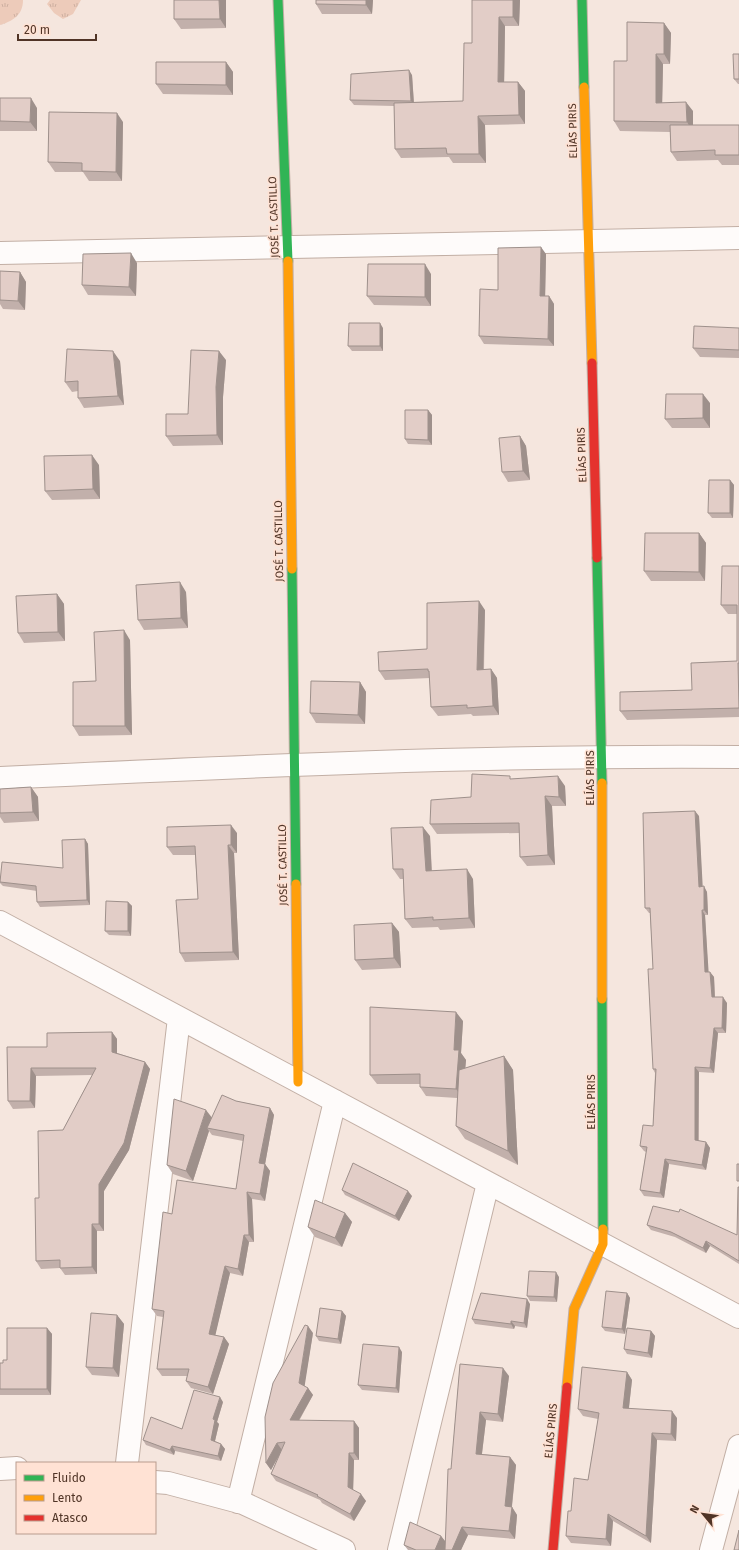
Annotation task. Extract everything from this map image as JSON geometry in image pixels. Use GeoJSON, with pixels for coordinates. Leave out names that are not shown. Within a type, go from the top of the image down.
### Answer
{"type":"FeatureCollection","features":[{"type":"Feature","properties":{"kind":"street","name":"JOSÉ T. CASTILLO"},"geometry":{"type":"LineString","coordinates":[[278,0],[288,248],[298,1082]]}},
{"type":"Feature","properties":{"kind":"street","name":"ELÍAS PIRIS"},"geometry":{"type":"LineString","coordinates":[[553,1550],[574,1309],[603,1244],[602,756],[582,0]]}},
{"type":"Feature","properties":{"kind":"street"},"geometry":{"type":"LineString","coordinates":[[0,253],[739,238]]}},
{"type":"Feature","properties":{"kind":"street"},"geometry":{"type":"LineString","coordinates":[[0,778],[293,764],[602,756],[739,757]]}},
{"type":"Feature","properties":{"kind":"street"},"geometry":{"type":"LineString","coordinates":[[0,922],[739,1317]]}},
{"type":"Feature","properties":{"kind":"street"},"geometry":{"type":"LineString","coordinates":[[127,1462],[179,1018]]}},
{"type":"Feature","properties":{"kind":"street"},"geometry":{"type":"LineString","coordinates":[[238,1502],[335,1101]]}},
{"type":"Feature","properties":{"kind":"street"},"geometry":{"type":"LineString","coordinates":[[399,1550],[488,1183]]}},
{"type":"Feature","properties":{"kind":"street"},"geometry":{"type":"LineString","coordinates":[[711,1550],[739,1446]]}},
{"type":"Feature","properties":{"kind":"street"},"geometry":{"type":"LineString","coordinates":[[0,1469],[16,1468]]}},
{"type":"Feature","properties":{"kind":"street"},"geometry":{"type":"LineString","coordinates":[[156,1482],[168,1483],[238,1502],[344,1550]]}},
{"type":"Feature","properties":{"kind":"green space"},"geometry":{"type":"Polygon","coordinates":[[[0,0],[23,0],[23,5],[16,17],[9,22],[0,25],[0,0]]]}},
{"type":"Feature","properties":{"kind":"green space"},"geometry":{"type":"Polygon","coordinates":[[[50,0],[81,0],[73,14],[63,19],[54,13],[47,4],[50,0]]]}},
{"type":"Feature","properties":{"kind":"building"},"geometry":{"type":"Polygon","coordinates":[[[174,0],[219,0],[220,19],[174,19],[174,0]]]}},
{"type":"Feature","properties":{"kind":"building"},"geometry":{"type":"Polygon","coordinates":[[[316,0],[366,0],[366,5],[316,4],[316,0]]]}},
{"type":"Feature","properties":{"kind":"building"},"geometry":{"type":"Polygon","coordinates":[[[472,0],[513,0],[513,17],[499,17],[498,82],[518,82],[519,115],[478,116],[479,154],[447,154],[446,148],[395,149],[394,103],[463,101],[464,43],[472,43],[472,0]]]}},
{"type":"Feature","properties":{"kind":"building"},"geometry":{"type":"Polygon","coordinates":[[[627,22],[664,23],[664,54],[656,54],[656,103],[686,102],[687,122],[614,121],[614,61],[627,61],[627,22]]]}},
{"type":"Feature","properties":{"kind":"building"},"geometry":{"type":"Polygon","coordinates":[[[733,54],[739,54],[739,79],[734,79],[733,54]]]}},
{"type":"Feature","properties":{"kind":"building"},"geometry":{"type":"Polygon","coordinates":[[[156,62],[226,62],[226,85],[156,84],[156,62]]]}},
{"type":"Feature","properties":{"kind":"building"},"geometry":{"type":"Polygon","coordinates":[[[409,70],[411,101],[350,100],[351,74],[409,70]]]}},
{"type":"Feature","properties":{"kind":"building"},"geometry":{"type":"Polygon","coordinates":[[[0,98],[31,98],[30,122],[0,121],[0,98]]]}},
{"type":"Feature","properties":{"kind":"building"},"geometry":{"type":"Polygon","coordinates":[[[49,112],[117,113],[116,172],[82,171],[82,163],[48,162],[49,112]]]}},
{"type":"Feature","properties":{"kind":"building"},"geometry":{"type":"Polygon","coordinates":[[[670,125],[739,125],[739,155],[715,155],[715,150],[671,152],[670,125]]]}},
{"type":"Feature","properties":{"kind":"building"},"geometry":{"type":"Polygon","coordinates":[[[541,247],[540,296],[549,296],[548,339],[479,336],[480,289],[498,290],[498,248],[541,247]]]}},
{"type":"Feature","properties":{"kind":"building"},"geometry":{"type":"Polygon","coordinates":[[[131,253],[129,287],[82,285],[83,254],[131,253]]]}},
{"type":"Feature","properties":{"kind":"building"},"geometry":{"type":"Polygon","coordinates":[[[368,264],[425,264],[425,297],[367,296],[368,264]]]}},
{"type":"Feature","properties":{"kind":"building"},"geometry":{"type":"Polygon","coordinates":[[[0,271],[20,272],[18,301],[0,300],[0,271]]]}},
{"type":"Feature","properties":{"kind":"building"},"geometry":{"type":"Polygon","coordinates":[[[349,323],[380,323],[380,346],[348,346],[349,323]]]}},
{"type":"Feature","properties":{"kind":"building"},"geometry":{"type":"Polygon","coordinates":[[[694,326],[739,328],[739,350],[693,348],[694,326]]]}},
{"type":"Feature","properties":{"kind":"building"},"geometry":{"type":"Polygon","coordinates":[[[67,349],[113,351],[118,396],[78,398],[78,381],[65,382],[67,349]]]}},
{"type":"Feature","properties":{"kind":"building"},"geometry":{"type":"Polygon","coordinates":[[[191,350],[219,351],[216,387],[217,435],[166,436],[166,414],[188,414],[191,350]]]}},
{"type":"Feature","properties":{"kind":"building"},"geometry":{"type":"Polygon","coordinates":[[[666,394],[703,394],[703,418],[665,419],[666,394]]]}},
{"type":"Feature","properties":{"kind":"building"},"geometry":{"type":"Polygon","coordinates":[[[405,410],[428,410],[428,440],[405,439],[405,410]]]}},
{"type":"Feature","properties":{"kind":"building"},"geometry":{"type":"Polygon","coordinates":[[[520,436],[523,471],[502,472],[499,438],[520,436]]]}},
{"type":"Feature","properties":{"kind":"building"},"geometry":{"type":"Polygon","coordinates":[[[92,455],[93,489],[45,491],[44,456],[92,455]]]}},
{"type":"Feature","properties":{"kind":"building"},"geometry":{"type":"Polygon","coordinates":[[[709,480],[730,480],[730,513],[708,513],[709,480]]]}},
{"type":"Feature","properties":{"kind":"building"},"geometry":{"type":"Polygon","coordinates":[[[645,533],[699,533],[699,572],[644,571],[645,533]]]}},
{"type":"Feature","properties":{"kind":"building"},"geometry":{"type":"Polygon","coordinates":[[[722,566],[739,566],[739,708],[620,711],[620,692],[692,690],[691,663],[737,661],[737,605],[721,605],[722,566]]]}},
{"type":"Feature","properties":{"kind":"building"},"geometry":{"type":"Polygon","coordinates":[[[180,582],[181,618],[138,620],[136,585],[180,582]]]}},
{"type":"Feature","properties":{"kind":"building"},"geometry":{"type":"Polygon","coordinates":[[[57,594],[58,632],[18,633],[16,596],[57,594]]]}},
{"type":"Feature","properties":{"kind":"building"},"geometry":{"type":"Polygon","coordinates":[[[479,601],[477,670],[491,669],[493,706],[467,708],[467,705],[431,707],[428,669],[379,671],[378,652],[427,649],[427,603],[479,601]]]}},
{"type":"Feature","properties":{"kind":"building"},"geometry":{"type":"Polygon","coordinates":[[[124,630],[125,726],[73,726],[73,682],[96,681],[94,632],[124,630]]]}},
{"type":"Feature","properties":{"kind":"building"},"geometry":{"type":"Polygon","coordinates":[[[311,681],[360,682],[358,715],[310,713],[311,681]]]}},
{"type":"Feature","properties":{"kind":"building"},"geometry":{"type":"Polygon","coordinates":[[[472,774],[510,776],[510,779],[558,776],[559,797],[545,796],[548,855],[520,857],[519,823],[430,824],[431,800],[471,797],[472,774]]]}},
{"type":"Feature","properties":{"kind":"building"},"geometry":{"type":"Polygon","coordinates":[[[31,787],[33,812],[0,813],[0,789],[31,787]]]}},
{"type":"Feature","properties":{"kind":"building"},"geometry":{"type":"Polygon","coordinates":[[[695,811],[699,887],[704,886],[704,910],[702,910],[705,972],[710,972],[712,997],[723,997],[722,1028],[714,1028],[710,1068],[695,1067],[695,1140],[706,1142],[702,1165],[665,1159],[660,1193],[640,1190],[647,1147],[640,1146],[643,1125],[653,1126],[656,1069],[653,1069],[648,969],[653,969],[650,908],[645,908],[643,813],[695,811]]]}},
{"type":"Feature","properties":{"kind":"building"},"geometry":{"type":"Polygon","coordinates":[[[231,825],[231,845],[228,845],[233,952],[180,953],[176,900],[198,899],[195,846],[167,847],[167,827],[231,825]]]}},
{"type":"Feature","properties":{"kind":"building"},"geometry":{"type":"Polygon","coordinates":[[[423,827],[426,871],[467,869],[469,918],[433,920],[433,917],[405,919],[403,869],[393,869],[391,828],[423,827]]]}},
{"type":"Feature","properties":{"kind":"building"},"geometry":{"type":"Polygon","coordinates":[[[85,839],[87,900],[37,902],[36,886],[0,882],[2,862],[63,868],[62,840],[85,839]]]}},
{"type":"Feature","properties":{"kind":"building"},"geometry":{"type":"Polygon","coordinates":[[[106,901],[128,902],[128,931],[105,931],[106,901]]]}},
{"type":"Feature","properties":{"kind":"building"},"geometry":{"type":"Polygon","coordinates":[[[392,923],[394,958],[355,960],[354,925],[392,923]]]}},
{"type":"Feature","properties":{"kind":"building"},"geometry":{"type":"Polygon","coordinates":[[[370,1007],[456,1012],[454,1050],[459,1050],[456,1089],[420,1087],[420,1074],[370,1075],[370,1007]]]}},
{"type":"Feature","properties":{"kind":"building"},"geometry":{"type":"Polygon","coordinates":[[[112,1032],[112,1052],[145,1062],[124,1143],[99,1184],[99,1224],[92,1224],[92,1267],[60,1268],[60,1260],[36,1261],[35,1198],[39,1198],[38,1131],[63,1130],[96,1068],[31,1068],[30,1101],[8,1101],[7,1047],[47,1047],[47,1033],[112,1032]]]}},
{"type":"Feature","properties":{"kind":"building"},"geometry":{"type":"Polygon","coordinates":[[[504,1056],[508,1151],[456,1126],[459,1070],[504,1056]]]}},
{"type":"Feature","properties":{"kind":"building"},"geometry":{"type":"Polygon","coordinates":[[[222,1095],[236,1101],[270,1108],[259,1163],[265,1164],[260,1194],[247,1192],[249,1235],[244,1235],[238,1269],[225,1266],[209,1334],[224,1337],[208,1387],[186,1381],[189,1369],[157,1369],[164,1311],[152,1309],[163,1212],[172,1214],[177,1180],[236,1189],[244,1135],[207,1128],[222,1095]]]}},
{"type":"Feature","properties":{"kind":"building"},"geometry":{"type":"Polygon","coordinates":[[[174,1099],[206,1110],[186,1171],[167,1165],[174,1099]]]}},
{"type":"Feature","properties":{"kind":"building"},"geometry":{"type":"Polygon","coordinates":[[[353,1163],[408,1191],[395,1216],[342,1190],[353,1163]]]}},
{"type":"Feature","properties":{"kind":"building"},"geometry":{"type":"Polygon","coordinates":[[[737,1164],[739,1164],[739,1181],[737,1181],[737,1164]]]}},
{"type":"Feature","properties":{"kind":"building"},"geometry":{"type":"Polygon","coordinates":[[[738,1187],[739,1261],[706,1241],[703,1248],[671,1232],[647,1225],[653,1206],[679,1212],[680,1209],[737,1235],[738,1187]]]}},
{"type":"Feature","properties":{"kind":"building"},"geometry":{"type":"Polygon","coordinates":[[[315,1200],[345,1213],[335,1238],[308,1227],[315,1200]]]}},
{"type":"Feature","properties":{"kind":"building"},"geometry":{"type":"Polygon","coordinates":[[[529,1271],[556,1272],[554,1297],[527,1296],[529,1271]]]}},
{"type":"Feature","properties":{"kind":"building"},"geometry":{"type":"Polygon","coordinates":[[[606,1291],[627,1293],[622,1329],[602,1327],[606,1291]]]}},
{"type":"Feature","properties":{"kind":"building"},"geometry":{"type":"Polygon","coordinates":[[[481,1293],[527,1299],[524,1323],[511,1321],[511,1324],[472,1319],[481,1293]]]}},
{"type":"Feature","properties":{"kind":"building"},"geometry":{"type":"Polygon","coordinates":[[[320,1308],[342,1311],[338,1339],[316,1336],[320,1308]]]}},
{"type":"Feature","properties":{"kind":"building"},"geometry":{"type":"Polygon","coordinates":[[[91,1313],[117,1315],[113,1368],[86,1367],[91,1313]]]}},
{"type":"Feature","properties":{"kind":"building"},"geometry":{"type":"Polygon","coordinates":[[[305,1325],[308,1326],[299,1383],[308,1388],[290,1420],[354,1421],[354,1453],[349,1453],[348,1487],[361,1494],[350,1514],[317,1496],[318,1495],[271,1474],[285,1442],[277,1443],[266,1463],[265,1417],[273,1383],[305,1325]]]}},
{"type":"Feature","properties":{"kind":"building"},"geometry":{"type":"Polygon","coordinates":[[[7,1328],[47,1328],[47,1389],[0,1389],[0,1363],[3,1363],[3,1360],[7,1360],[7,1328]]]}},
{"type":"Feature","properties":{"kind":"building"},"geometry":{"type":"Polygon","coordinates":[[[627,1328],[651,1331],[648,1353],[624,1349],[627,1328]]]}},
{"type":"Feature","properties":{"kind":"building"},"geometry":{"type":"Polygon","coordinates":[[[363,1344],[399,1347],[396,1388],[358,1385],[363,1344]]]}},
{"type":"Feature","properties":{"kind":"building"},"geometry":{"type":"Polygon","coordinates":[[[460,1364],[503,1368],[498,1414],[480,1412],[476,1454],[510,1457],[505,1506],[512,1507],[509,1531],[462,1527],[452,1550],[445,1550],[448,1469],[451,1469],[460,1364]]]}},
{"type":"Feature","properties":{"kind":"building"},"geometry":{"type":"Polygon","coordinates":[[[582,1367],[627,1372],[623,1408],[672,1411],[671,1434],[652,1433],[646,1536],[608,1514],[606,1539],[566,1536],[568,1511],[571,1511],[574,1478],[588,1480],[599,1413],[578,1409],[582,1367]]]}},
{"type":"Feature","properties":{"kind":"building"},"geometry":{"type":"Polygon","coordinates":[[[194,1390],[220,1397],[213,1419],[215,1420],[211,1440],[221,1444],[218,1456],[172,1446],[170,1450],[143,1440],[151,1417],[182,1429],[194,1390]]]}},
{"type":"Feature","properties":{"kind":"building"},"geometry":{"type":"Polygon","coordinates":[[[410,1522],[441,1536],[435,1550],[416,1550],[404,1545],[410,1522]]]}},
{"type":"Feature","properties":{"kind":"building"},"geometry":{"type":"Polygon","coordinates":[[[739,1530],[739,1550],[734,1550],[739,1530]]]}},
{"type":"Feature","properties":{"kind":"traffic: fast"},"geometry":{"type":"LineString","coordinates":[[278,0],[288,261]]}},
{"type":"Feature","properties":{"kind":"traffic: fast"},"geometry":{"type":"LineString","coordinates":[[582,0],[584,87]]}},
{"type":"Feature","properties":{"kind":"traffic: fast"},"geometry":{"type":"LineString","coordinates":[[597,558],[602,783]]}},
{"type":"Feature","properties":{"kind":"traffic: fast"},"geometry":{"type":"LineString","coordinates":[[292,569],[296,884]]}},
{"type":"Feature","properties":{"kind":"traffic: fast"},"geometry":{"type":"LineString","coordinates":[[602,999],[603,1229]]}},
{"type":"Feature","properties":{"kind":"traffic: slow"},"geometry":{"type":"LineString","coordinates":[[584,87],[592,363]]}},
{"type":"Feature","properties":{"kind":"traffic: slow"},"geometry":{"type":"LineString","coordinates":[[288,261],[292,569]]}},
{"type":"Feature","properties":{"kind":"traffic: slow"},"geometry":{"type":"LineString","coordinates":[[602,783],[602,999]]}},
{"type":"Feature","properties":{"kind":"traffic: slow"},"geometry":{"type":"LineString","coordinates":[[296,884],[298,1082]]}},
{"type":"Feature","properties":{"kind":"traffic: slow"},"geometry":{"type":"LineString","coordinates":[[567,1387],[574,1309],[603,1244],[603,1229]]}},
{"type":"Feature","properties":{"kind":"traffic: jam"},"geometry":{"type":"LineString","coordinates":[[592,363],[597,558]]}},
{"type":"Feature","properties":{"kind":"traffic: jam"},"geometry":{"type":"LineString","coordinates":[[553,1550],[567,1387]]}}]}
